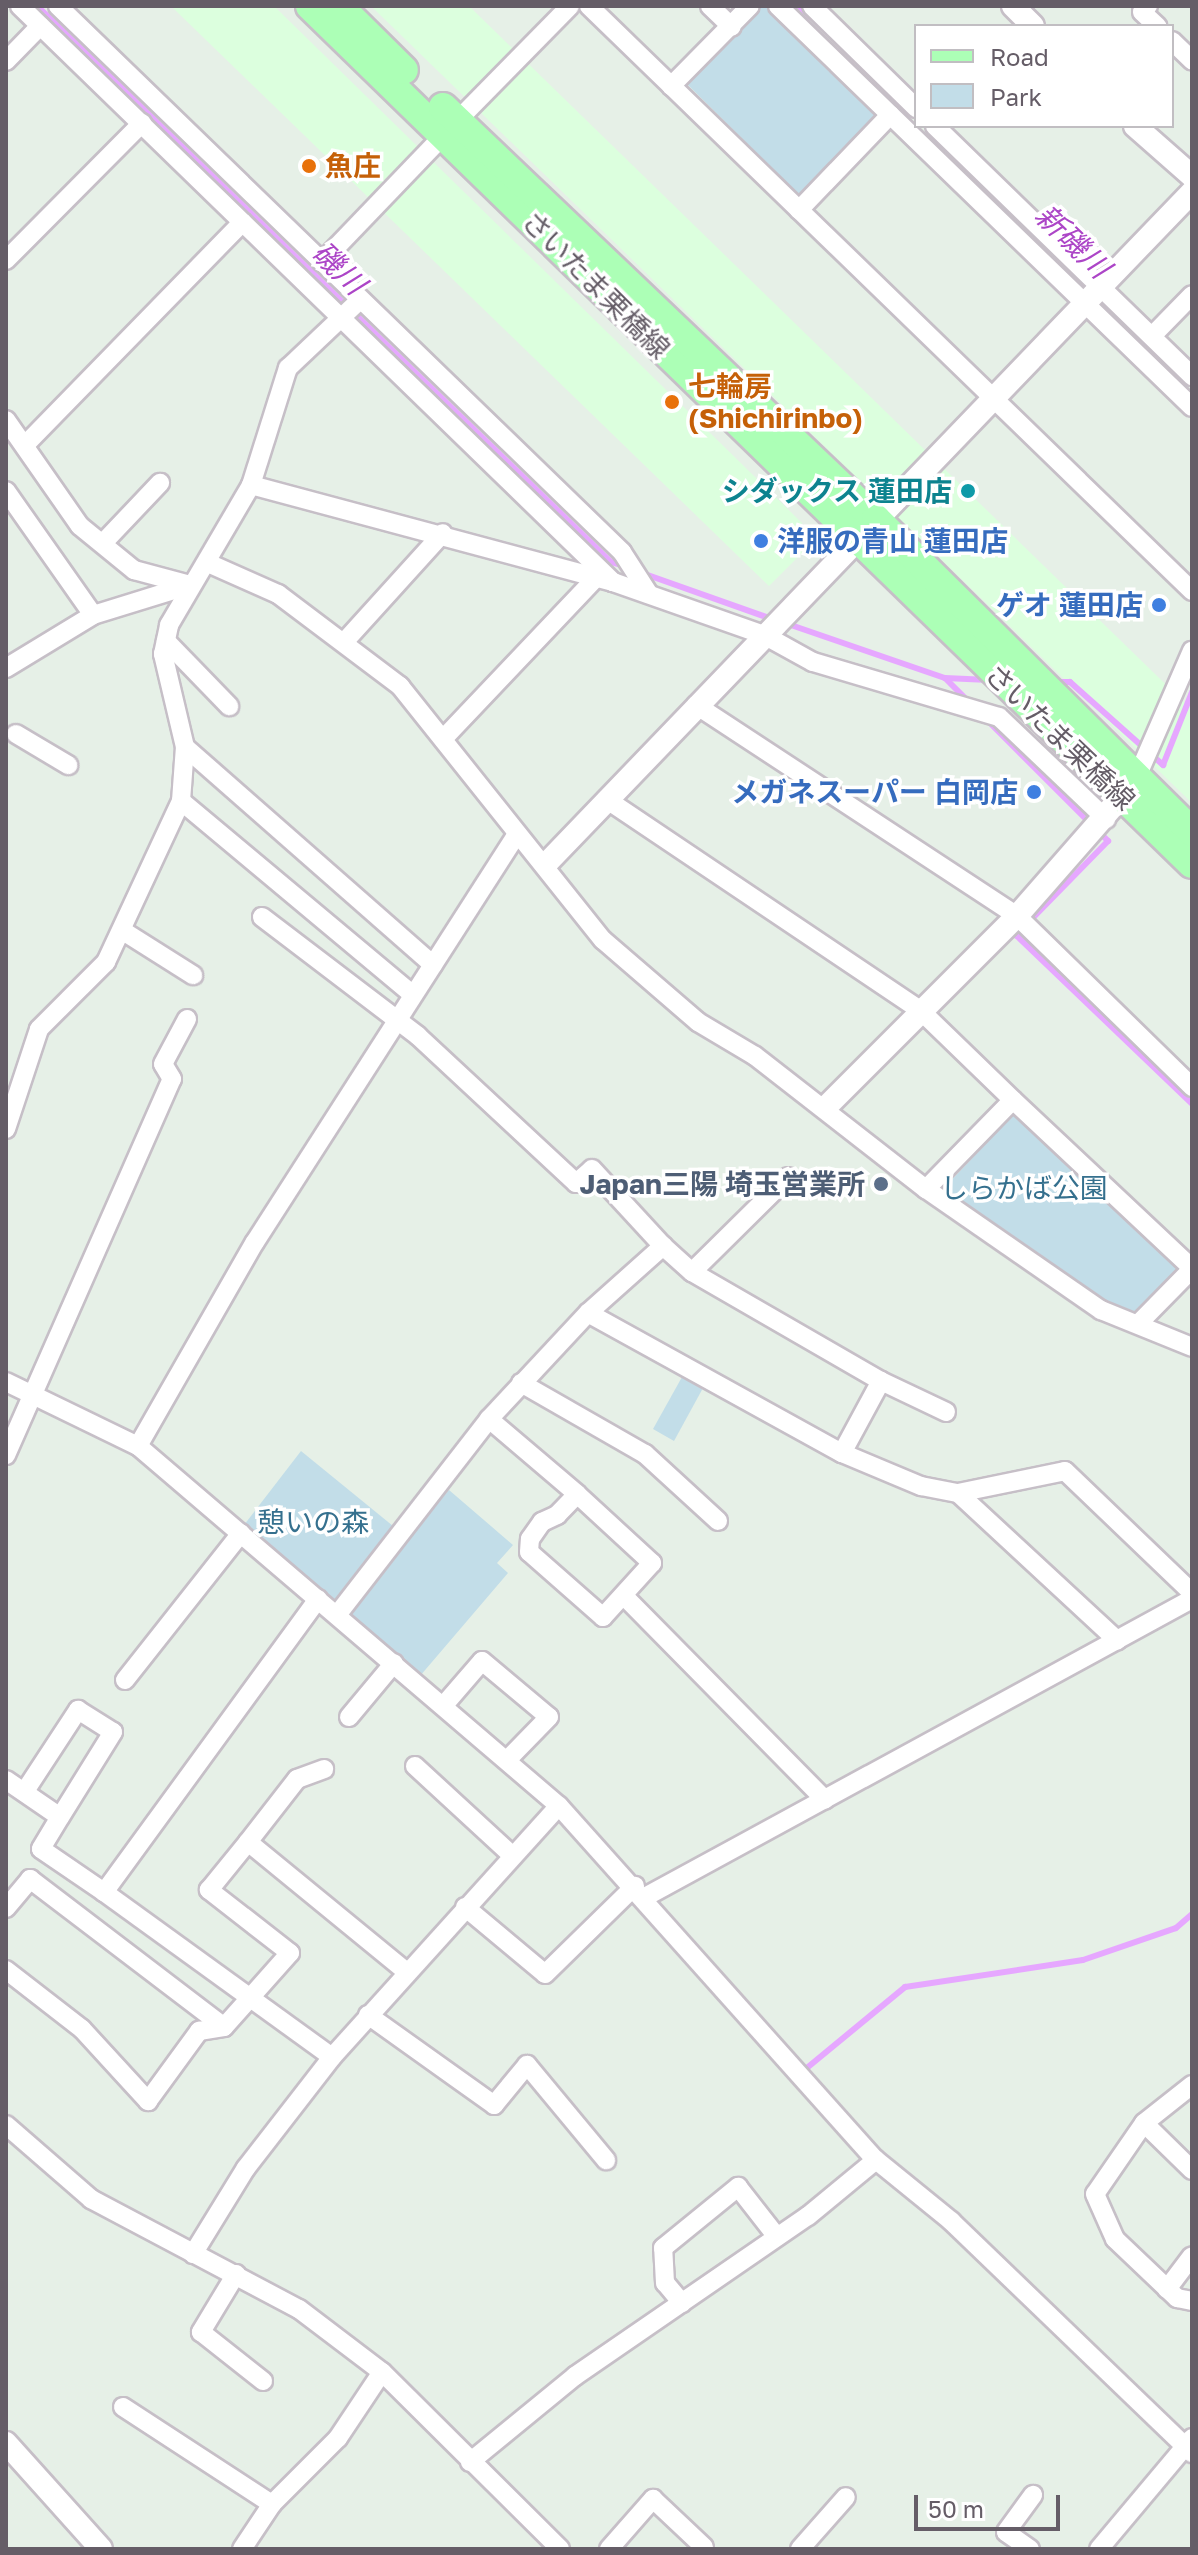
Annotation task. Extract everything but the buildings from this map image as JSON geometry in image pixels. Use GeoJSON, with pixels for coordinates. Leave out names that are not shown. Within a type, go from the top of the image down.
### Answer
{"type":"FeatureCollection","features":[{"type":"Feature","properties":{"kind":"main road","name":"さいたま栗橋線"},"geometry":{"type":"LineString","coordinates":[[310,6],[450,128],[876,519],[1122,798],[1192,832]]}},
{"type":"Feature","properties":{"kind":"main road","name":"さいたま栗橋線"},"geometry":{"type":"LineString","coordinates":[[339,6],[450,128],[855,540],[1192,864]]}},
{"type":"Feature","properties":{"kind":"street"},"geometry":{"type":"LineString","coordinates":[[20,6],[340,317],[604,581]]}},
{"type":"Feature","properties":{"kind":"street"},"geometry":{"type":"LineString","coordinates":[[58,6],[622,552],[649,594]]}},
{"type":"Feature","properties":{"kind":"street"},"geometry":{"type":"LineString","coordinates":[[322,262],[570,6]]}},
{"type":"Feature","properties":{"kind":"street"},"geometry":{"type":"LineString","coordinates":[[589,6],[1192,591]]}},
{"type":"Feature","properties":{"kind":"street"},"geometry":{"type":"LineString","coordinates":[[710,6],[732,27]]}},
{"type":"Feature","properties":{"kind":"street"},"geometry":{"type":"LineString","coordinates":[[671,86],[750,6]]}},
{"type":"Feature","properties":{"kind":"street"},"geometry":{"type":"LineString","coordinates":[[778,6],[890,115],[1092,294],[1152,336],[1192,376]]}},
{"type":"Feature","properties":{"kind":"street"},"geometry":{"type":"LineString","coordinates":[[812,6],[914,106]]}},
{"type":"Feature","properties":{"kind":"street"},"geometry":{"type":"LineString","coordinates":[[1148,6],[1142,12],[1155,24]]}},
{"type":"Feature","properties":{"kind":"street"},"geometry":{"type":"LineString","coordinates":[[6,61],[40,26]]}},
{"type":"Feature","properties":{"kind":"street"},"geometry":{"type":"LineString","coordinates":[[799,210],[890,115]]}},
{"type":"Feature","properties":{"kind":"street"},"geometry":{"type":"LineString","coordinates":[[6,260],[142,123]]}},
{"type":"Feature","properties":{"kind":"street"},"geometry":{"type":"LineString","coordinates":[[937,128],[1092,294],[1192,407]]}},
{"type":"Feature","properties":{"kind":"street"},"geometry":{"type":"LineString","coordinates":[[1137,128],[1192,176]]}},
{"type":"Feature","properties":{"kind":"street"},"geometry":{"type":"LineString","coordinates":[[546,864],[1192,192]]}},
{"type":"Feature","properties":{"kind":"street"},"geometry":{"type":"LineString","coordinates":[[26,444],[243,222]]}},
{"type":"Feature","properties":{"kind":"street"},"geometry":{"type":"LineString","coordinates":[[1152,336],[1192,295]]}},
{"type":"Feature","properties":{"kind":"street"},"geometry":{"type":"LineString","coordinates":[[6,1129],[39,1029],[106,962],[181,801],[185,747],[163,654],[166,641],[190,585],[208,563],[251,485],[288,368],[360,300]]}},
{"type":"Feature","properties":{"kind":"street"},"geometry":{"type":"LineString","coordinates":[[6,420],[26,444],[80,526],[134,570],[190,585]]}},
{"type":"Feature","properties":{"kind":"street"},"geometry":{"type":"LineString","coordinates":[[103,543],[160,483]]}},
{"type":"Feature","properties":{"kind":"street"},"geometry":{"type":"LineString","coordinates":[[251,485],[443,533],[649,594],[764,635],[813,662],[999,717],[1122,798]]}},
{"type":"Feature","properties":{"kind":"street"},"geometry":{"type":"LineString","coordinates":[[6,491],[93,615]]}},
{"type":"Feature","properties":{"kind":"street"},"geometry":{"type":"LineString","coordinates":[[346,640],[443,533]]}},
{"type":"Feature","properties":{"kind":"street"},"geometry":{"type":"LineString","coordinates":[[208,563],[278,594],[346,640],[400,686],[517,834],[546,864],[603,940],[686,1012],[826,1107],[926,1189],[1101,1310],[1192,1347]]}},
{"type":"Feature","properties":{"kind":"street"},"geometry":{"type":"LineString","coordinates":[[443,739],[604,581]]}},
{"type":"Feature","properties":{"kind":"street"},"geometry":{"type":"LineString","coordinates":[[6,668],[93,615],[190,585]]}},
{"type":"Feature","properties":{"kind":"street"},"geometry":{"type":"LineString","coordinates":[[166,641],[229,706]]}},
{"type":"Feature","properties":{"kind":"street"},"geometry":{"type":"LineString","coordinates":[[826,1107],[1017,916],[1122,798],[1192,651]]}},
{"type":"Feature","properties":{"kind":"street"},"geometry":{"type":"LineString","coordinates":[[696,705],[1017,916],[1192,1087]]}},
{"type":"Feature","properties":{"kind":"street"},"geometry":{"type":"LineString","coordinates":[[9,737],[68,765]]}},
{"type":"Feature","properties":{"kind":"street"},"geometry":{"type":"LineString","coordinates":[[185,747],[433,965]]}},
{"type":"Feature","properties":{"kind":"street"},"geometry":{"type":"LineString","coordinates":[[606,799],[921,1011],[1192,1268],[1139,1323]]}},
{"type":"Feature","properties":{"kind":"street"},"geometry":{"type":"LineString","coordinates":[[181,801],[413,995]]}},
{"type":"Feature","properties":{"kind":"street"},"geometry":{"type":"LineString","coordinates":[[138,1446],[255,1242],[517,834]]}},
{"type":"Feature","properties":{"kind":"street"},"geometry":{"type":"LineString","coordinates":[[262,917],[397,1023],[418,1036],[576,1183],[592,1169],[663,1246],[692,1272],[881,1381],[946,1412]]}},
{"type":"Feature","properties":{"kind":"street"},"geometry":{"type":"LineString","coordinates":[[123,931],[193,975]]}},
{"type":"Feature","properties":{"kind":"street"},"geometry":{"type":"LineString","coordinates":[[6,1455],[172,1079],[163,1064],[187,1019]]}},
{"type":"Feature","properties":{"kind":"street"},"geometry":{"type":"LineString","coordinates":[[926,1189],[1013,1100]]}},
{"type":"Feature","properties":{"kind":"street"},"geometry":{"type":"LineString","coordinates":[[692,1272],[788,1177]]}},
{"type":"Feature","properties":{"kind":"street"},"geometry":{"type":"LineString","coordinates":[[337,1615],[489,1419],[588,1313],[663,1246]]}},
{"type":"Feature","properties":{"kind":"street"},"geometry":{"type":"LineString","coordinates":[[588,1313],[842,1453],[921,1486],[958,1493],[1065,1471],[1192,1593]]}},
{"type":"Feature","properties":{"kind":"street"},"geometry":{"type":"LineString","coordinates":[[842,1453],[881,1381]]}},
{"type":"Feature","properties":{"kind":"street"},"geometry":{"type":"LineString","coordinates":[[6,1382],[138,1446],[559,1806],[640,1892],[720,1989],[876,2160],[951,2221],[1189,2446],[1099,2549]]}},
{"type":"Feature","properties":{"kind":"street"},"geometry":{"type":"LineString","coordinates":[[521,1383],[645,1454],[718,1521]]}},
{"type":"Feature","properties":{"kind":"street"},"geometry":{"type":"LineString","coordinates":[[489,1419],[577,1494],[652,1563],[603,1617],[529,1552],[530,1539],[542,1522],[557,1515],[577,1494]]}},
{"type":"Feature","properties":{"kind":"street"},"geometry":{"type":"LineString","coordinates":[[958,1493],[1117,1640]]}},
{"type":"Feature","properties":{"kind":"street"},"geometry":{"type":"LineString","coordinates":[[125,1680],[241,1533]]}},
{"type":"Feature","properties":{"kind":"street"},"geometry":{"type":"LineString","coordinates":[[624,1596],[825,1800]]}},
{"type":"Feature","properties":{"kind":"street"},"geometry":{"type":"LineString","coordinates":[[104,1892],[318,1599]]}},
{"type":"Feature","properties":{"kind":"street"},"geometry":{"type":"LineString","coordinates":[[465,1907],[545,1974],[640,1892],[825,1800],[1192,1599]]}},
{"type":"Feature","properties":{"kind":"street"},"geometry":{"type":"LineString","coordinates":[[444,1705],[482,1661],[549,1717],[507,1760]]}},
{"type":"Feature","properties":{"kind":"street"},"geometry":{"type":"LineString","coordinates":[[349,1717],[394,1663]]}},
{"type":"Feature","properties":{"kind":"street"},"geometry":{"type":"LineString","coordinates":[[25,1791],[78,1710],[113,1732],[41,1849],[332,2057]]}},
{"type":"Feature","properties":{"kind":"street"},"geometry":{"type":"LineString","coordinates":[[415,1766],[513,1856]]}},
{"type":"Feature","properties":{"kind":"street"},"geometry":{"type":"LineString","coordinates":[[6,1970],[82,2029],[148,2101],[199,2031],[224,2027],[290,1953],[209,1890],[297,1779],[324,1769]]}},
{"type":"Feature","properties":{"kind":"street"},"geometry":{"type":"LineString","coordinates":[[6,1780],[60,1817]]}},
{"type":"Feature","properties":{"kind":"street"},"geometry":{"type":"LineString","coordinates":[[193,2254],[246,2168],[332,2057],[559,1806]]}},
{"type":"Feature","properties":{"kind":"street"},"geometry":{"type":"LineString","coordinates":[[248,1842],[407,1972]]}},
{"type":"Feature","properties":{"kind":"street"},"geometry":{"type":"LineString","coordinates":[[6,1908],[30,1879],[224,2027]]}},
{"type":"Feature","properties":{"kind":"street"},"geometry":{"type":"LineString","coordinates":[[368,2015],[494,2105],[527,2065],[606,2160]]}},
{"type":"Feature","properties":{"kind":"street"},"geometry":{"type":"LineString","coordinates":[[1192,2085],[1144,2123],[1095,2194],[1115,2239],[1177,2298],[1192,2301]]}},
{"type":"Feature","properties":{"kind":"street"},"geometry":{"type":"LineString","coordinates":[[1144,2123],[1192,2170]]}},
{"type":"Feature","properties":{"kind":"street"},"geometry":{"type":"LineString","coordinates":[[6,2125],[91,2199],[299,2309],[382,2372],[560,2549]]}},
{"type":"Feature","properties":{"kind":"street"},"geometry":{"type":"LineString","coordinates":[[470,2462],[575,2376],[777,2237],[876,2160]]}},
{"type":"Feature","properties":{"kind":"street"},"geometry":{"type":"LineString","coordinates":[[682,2303],[665,2283],[663,2248],[738,2187],[777,2237]]}},
{"type":"Feature","properties":{"kind":"street"},"geometry":{"type":"LineString","coordinates":[[1167,2289],[1192,2256]]}},
{"type":"Feature","properties":{"kind":"street"},"geometry":{"type":"LineString","coordinates":[[236,2274],[201,2332],[263,2381]]}},
{"type":"Feature","properties":{"kind":"street"},"geometry":{"type":"LineString","coordinates":[[242,2549],[272,2504],[338,2438],[382,2372]]}},
{"type":"Feature","properties":{"kind":"street"},"geometry":{"type":"LineString","coordinates":[[123,2407],[272,2504]]}},
{"type":"Feature","properties":{"kind":"street"},"geometry":{"type":"LineString","coordinates":[[6,2443],[101,2549]]}},
{"type":"Feature","properties":{"kind":"street"},"geometry":{"type":"LineString","coordinates":[[1030,2549],[1006,2532],[1033,2495]]}},
{"type":"Feature","properties":{"kind":"street"},"geometry":{"type":"LineString","coordinates":[[800,2549],[846,2497]]}},
{"type":"Feature","properties":{"kind":"street"},"geometry":{"type":"LineString","coordinates":[[609,2549],[653,2499],[704,2547]]}},
{"type":"Feature","properties":{"kind":"shaded area"},"geometry":{"type":"Polygon","coordinates":[[[171,6],[274,6],[802,523],[802,553],[769,586],[171,6]]]}},
{"type":"Feature","properties":{"kind":"shaded area"},"geometry":{"type":"Polygon","coordinates":[[[371,6],[469,6],[1192,710],[1192,803],[371,6]]]}},
{"type":"Feature","properties":{"kind":"green space"},"geometry":{"type":"Polygon","coordinates":[[[759,6],[777,6],[884,112],[801,197],[685,82],[759,6]]]}},
{"type":"Feature","properties":{"kind":"green space","name":"しらかば公園"},"geometry":{"type":"Polygon","coordinates":[[[1014,1114],[1180,1266],[1135,1315],[1102,1301],[944,1188],[1014,1114]]]}},
{"type":"Feature","properties":{"kind":"green space"},"geometry":{"type":"Polygon","coordinates":[[[682,1377],[703,1388],[674,1441],[653,1429],[682,1377]]]}},
{"type":"Feature","properties":{"kind":"green space","name":"憩いの森"},"geometry":{"type":"Polygon","coordinates":[[[301,1451],[393,1526],[334,1603],[244,1525],[301,1451]]]}},
{"type":"Feature","properties":{"kind":"green space"},"geometry":{"type":"Polygon","coordinates":[[[449,1490],[513,1545],[497,1563],[508,1573],[420,1676],[345,1612],[449,1490]]]}},
{"type":"Feature","properties":{"kind":"waterway","name":"磯川"},"geometry":{"type":"LineString","coordinates":[[37,6],[611,562],[624,566]]}},
{"type":"Feature","properties":{"kind":"waterway","name":"新磯川"},"geometry":{"type":"LineString","coordinates":[[799,6],[810,17]]}},
{"type":"Feature","properties":{"kind":"waterway"},"geometry":{"type":"LineString","coordinates":[[642,573],[775,620]]}},
{"type":"Feature","properties":{"kind":"waterway"},"geometry":{"type":"LineString","coordinates":[[785,623],[945,678],[989,680]]}},
{"type":"Feature","properties":{"kind":"waterway"},"geometry":{"type":"LineString","coordinates":[[946,679],[969,702]]}},
{"type":"Feature","properties":{"kind":"waterway"},"geometry":{"type":"LineString","coordinates":[[1056,682],[1070,682],[1163,765],[1192,692]]}},
{"type":"Feature","properties":{"kind":"waterway"},"geometry":{"type":"LineString","coordinates":[[986,719],[1091,824]]}},
{"type":"Feature","properties":{"kind":"waterway"},"geometry":{"type":"LineString","coordinates":[[1099,832],[1108,841],[1016,935],[1192,1104]]}},
{"type":"Feature","properties":{"kind":"waterway"},"geometry":{"type":"LineString","coordinates":[[808,2067],[905,1987],[1083,1960],[1176,1928],[1192,1914]]}},
{"type":"Feature","properties":{"kind":"place","name":"魚庄"},"geometry":{"type":"Point","coordinates":[309,166]}},
{"type":"Feature","properties":{"kind":"place","name":"七輪房 (Shichirinbo)"},"geometry":{"type":"Point","coordinates":[672,402]}},
{"type":"Feature","properties":{"kind":"place","name":"シダックス 蓮田店"},"geometry":{"type":"Point","coordinates":[968,491]}},
{"type":"Feature","properties":{"kind":"place","name":"洋服の青山 蓮田店"},"geometry":{"type":"Point","coordinates":[761,541]}},
{"type":"Feature","properties":{"kind":"place","name":"ゲオ 蓮田店"},"geometry":{"type":"Point","coordinates":[1159,605]}},
{"type":"Feature","properties":{"kind":"place","name":"メガネスーパー 白岡店"},"geometry":{"type":"Point","coordinates":[1034,792]}},
{"type":"Feature","properties":{"kind":"place","name":"Japan三陽 埼玉営業所"},"geometry":{"type":"Point","coordinates":[881,1184]}}]}
